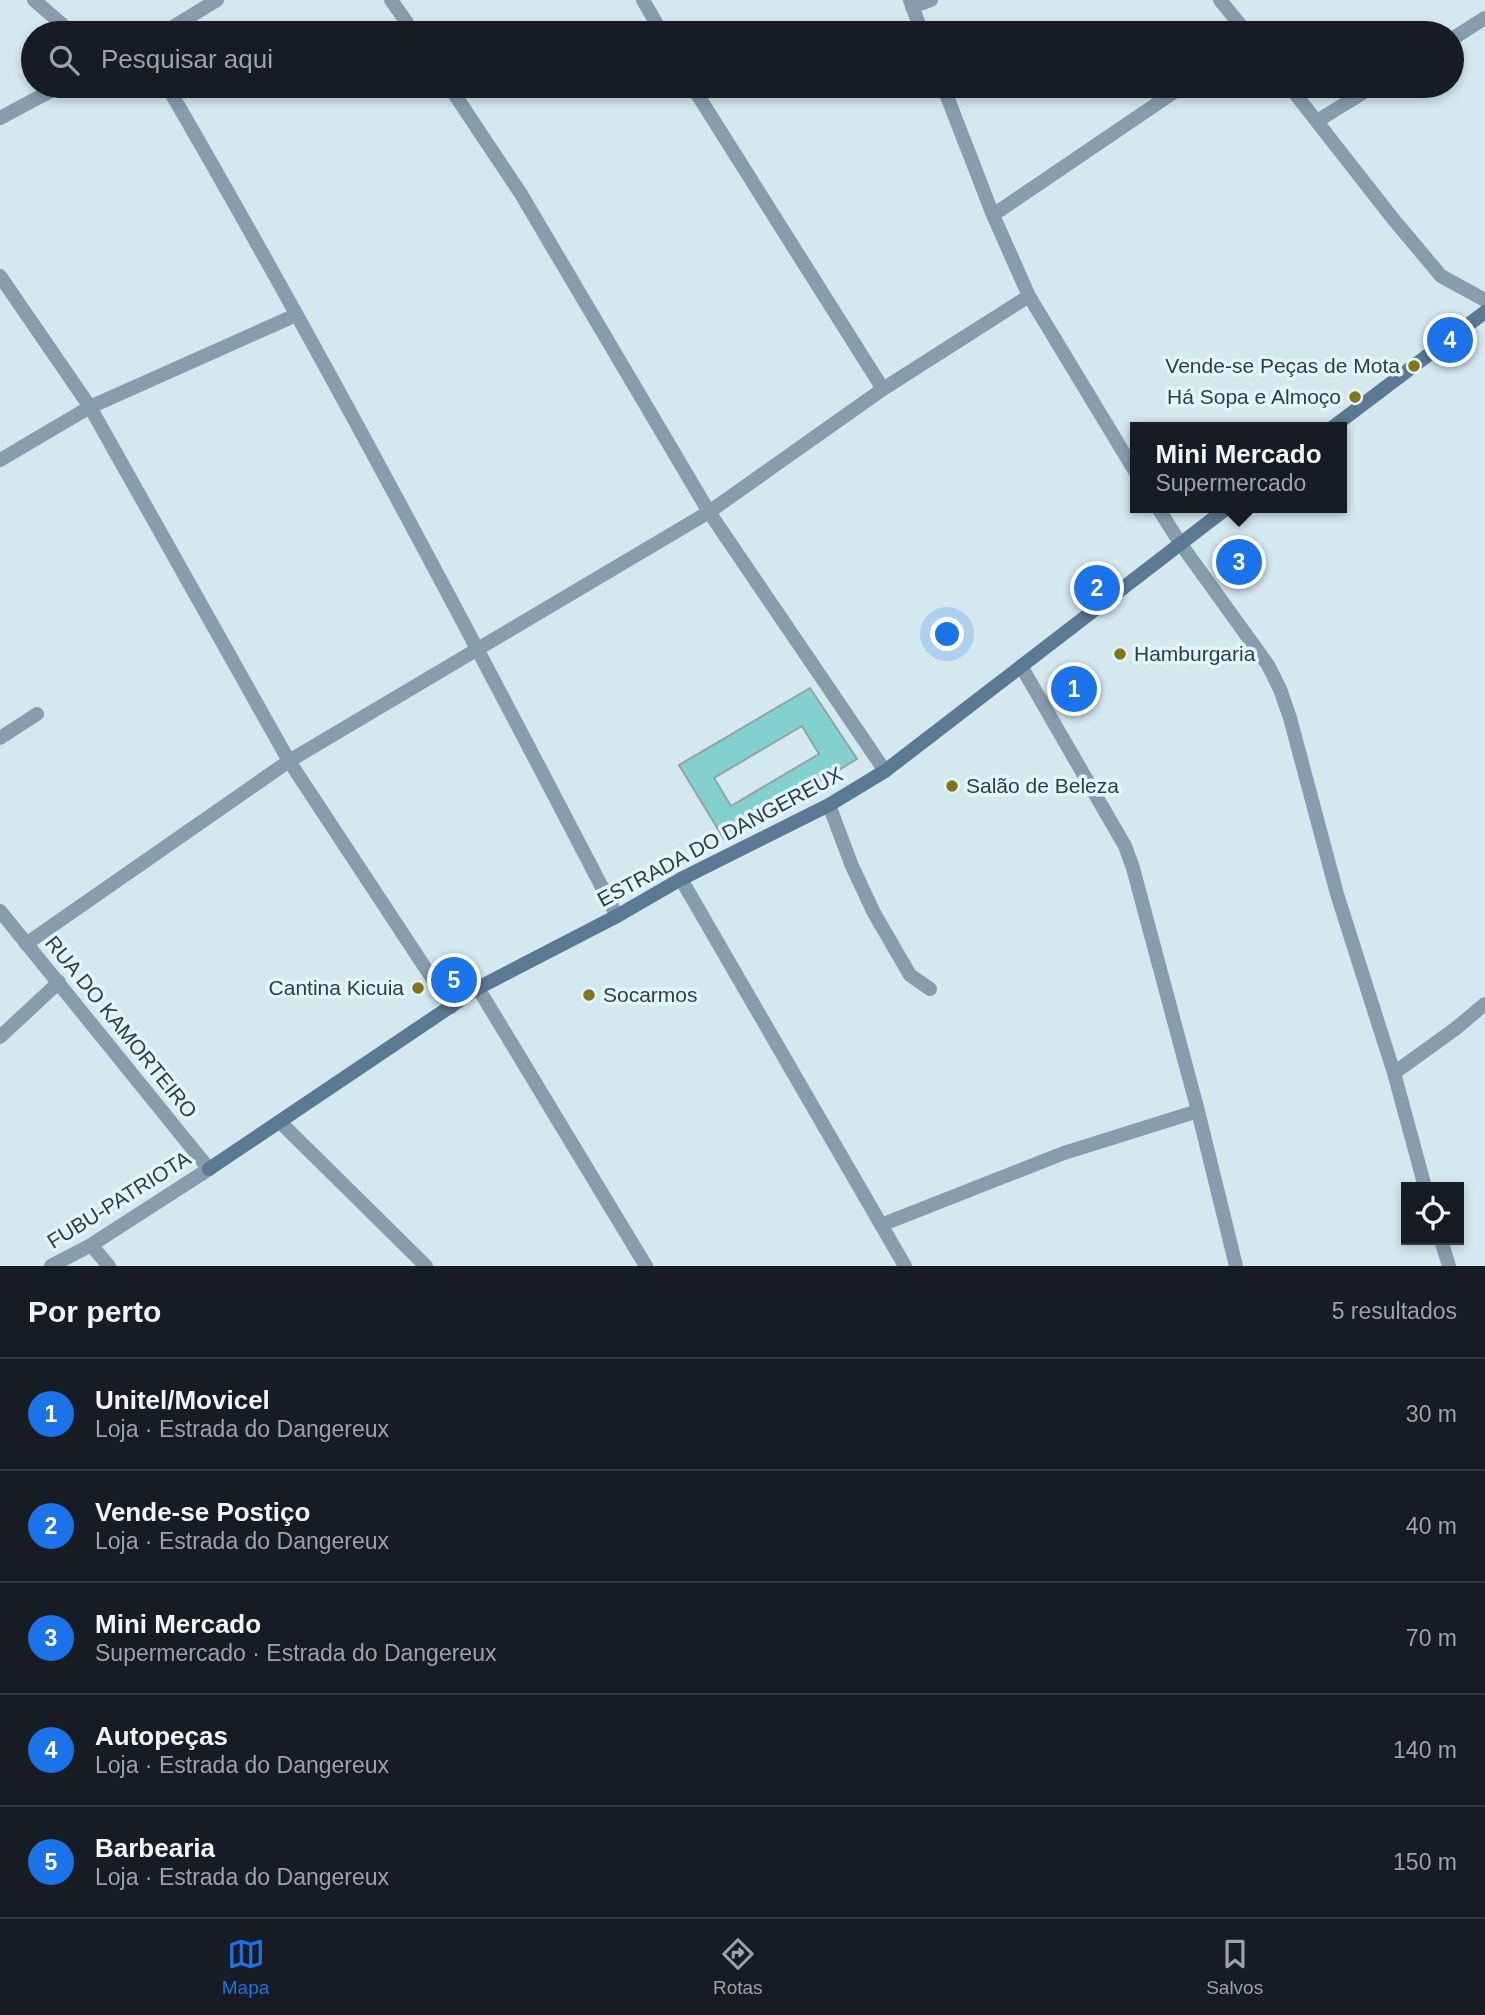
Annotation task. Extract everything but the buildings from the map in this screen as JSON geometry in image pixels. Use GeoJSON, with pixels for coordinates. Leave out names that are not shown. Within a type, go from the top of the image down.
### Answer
{"type":"FeatureCollection","features":[{"type":"Feature","properties":{"kind":"main road"},"geometry":{"type":"LineString","coordinates":[[1340,422],[1485,312]]}},
{"type":"Feature","properties":{"kind":"main road","name":"ESTRADA DO DANGEREUX"},"geometry":{"type":"LineString","coordinates":[[209,1169],[478,988],[829,805],[885,771],[1220,513]]}},
{"type":"Feature","properties":{"kind":"street"},"geometry":{"type":"LineString","coordinates":[[34,0],[58,21]]}},
{"type":"Feature","properties":{"kind":"street"},"geometry":{"type":"LineString","coordinates":[[183,21],[217,0]]}},
{"type":"Feature","properties":{"kind":"street"},"geometry":{"type":"LineString","coordinates":[[391,0],[406,21]]}},
{"type":"Feature","properties":{"kind":"street"},"geometry":{"type":"LineString","coordinates":[[643,0],[655,21]]}},
{"type":"Feature","properties":{"kind":"street"},"geometry":{"type":"LineString","coordinates":[[917,21],[911,4],[931,0]]}},
{"type":"Feature","properties":{"kind":"street"},"geometry":{"type":"LineString","coordinates":[[1220,0],[1237,21]]}},
{"type":"Feature","properties":{"kind":"street"},"geometry":{"type":"LineString","coordinates":[[1464,31],[1485,18]]}},
{"type":"Feature","properties":{"kind":"street"},"geometry":{"type":"LineString","coordinates":[[0,118],[38,98]]}},
{"type":"Feature","properties":{"kind":"street"},"geometry":{"type":"LineString","coordinates":[[174,98],[478,649],[617,916]]}},
{"type":"Feature","properties":{"kind":"street"},"geometry":{"type":"LineString","coordinates":[[457,98],[521,194],[709,512],[885,771]]}},
{"type":"Feature","properties":{"kind":"street"},"geometry":{"type":"LineString","coordinates":[[700,98],[883,389]]}},
{"type":"Feature","properties":{"kind":"street"},"geometry":{"type":"LineString","coordinates":[[948,98],[1028,296],[1130,462]]}},
{"type":"Feature","properties":{"kind":"street"},"geometry":{"type":"LineString","coordinates":[[993,215],[1166,98]]}},
{"type":"Feature","properties":{"kind":"street"},"geometry":{"type":"LineString","coordinates":[[1299,98],[1441,276],[1485,300]]}},
{"type":"Feature","properties":{"kind":"street"},"geometry":{"type":"LineString","coordinates":[[1317,121],[1354,98]]}},
{"type":"Feature","properties":{"kind":"street"},"geometry":{"type":"LineString","coordinates":[[0,276],[90,407],[289,761],[451,1007]]}},
{"type":"Feature","properties":{"kind":"street"},"geometry":{"type":"LineString","coordinates":[[26,944],[289,761],[709,512],[883,389],[1028,296]]}},
{"type":"Feature","properties":{"kind":"street"},"geometry":{"type":"LineString","coordinates":[[0,460],[90,407],[296,315]]}},
{"type":"Feature","properties":{"kind":"street"},"geometry":{"type":"LineString","coordinates":[[1161,513],[1268,665],[1280,689],[1337,894],[1394,1073],[1424,1182]]}},
{"type":"Feature","properties":{"kind":"street"},"geometry":{"type":"LineString","coordinates":[[1021,666],[1129,857],[1198,1111],[1236,1266]]}},
{"type":"Feature","properties":{"kind":"street"},"geometry":{"type":"LineString","coordinates":[[0,738],[37,714]]}},
{"type":"Feature","properties":{"kind":"street"},"geometry":{"type":"LineString","coordinates":[[829,805],[852,866],[874,913],[910,975],[930,989]]}},
{"type":"Feature","properties":{"kind":"street"},"geometry":{"type":"LineString","coordinates":[[681,880],[905,1266]]}},
{"type":"Feature","properties":{"kind":"street","name":"RUA DO KAMORTEIRO"},"geometry":{"type":"LineString","coordinates":[[0,911],[209,1169]]}},
{"type":"Feature","properties":{"kind":"street"},"geometry":{"type":"LineString","coordinates":[[0,1037],[59,982]]}},
{"type":"Feature","properties":{"kind":"street"},"geometry":{"type":"LineString","coordinates":[[478,988],[646,1266]]}},
{"type":"Feature","properties":{"kind":"street"},"geometry":{"type":"LineString","coordinates":[[1394,1073],[1485,1004]]}},
{"type":"Feature","properties":{"kind":"street"},"geometry":{"type":"LineString","coordinates":[[881,1225],[1064,1153],[1198,1111]]}},
{"type":"Feature","properties":{"kind":"street"},"geometry":{"type":"LineString","coordinates":[[279,1122],[426,1266]]}},
{"type":"Feature","properties":{"kind":"street","name":"FUBU-PATRIOTA"},"geometry":{"type":"LineString","coordinates":[[58,1264],[209,1169]]}},
{"type":"Feature","properties":{"kind":"street"},"geometry":{"type":"LineString","coordinates":[[91,1245],[109,1266]]}},
{"type":"Feature","properties":{"kind":"street"},"geometry":{"type":"LineString","coordinates":[[1443,1245],[1449,1266]]}},
{"type":"Feature","properties":{"kind":"place","name":"Autopeças"},"geometry":{"type":"Point","coordinates":[1450,340]}},
{"type":"Feature","properties":{"kind":"place","name":"Vende-se Peças de Mota"},"geometry":{"type":"Point","coordinates":[1414,366]}},
{"type":"Feature","properties":{"kind":"place","name":"Há Sopa e Almoço"},"geometry":{"type":"Point","coordinates":[1355,397]}},
{"type":"Feature","properties":{"kind":"place","name":"Mini Mercado"},"geometry":{"type":"Point","coordinates":[1239,562]}},
{"type":"Feature","properties":{"kind":"place","name":"Vende-se Postiço"},"geometry":{"type":"Point","coordinates":[1097,588]}},
{"type":"Feature","properties":{"kind":"place","name":"Hamburgaria"},"geometry":{"type":"Point","coordinates":[1120,654]}},
{"type":"Feature","properties":{"kind":"place","name":"Unitel/Movicel"},"geometry":{"type":"Point","coordinates":[1074,689]}},
{"type":"Feature","properties":{"kind":"place","name":"Salão de Beleza"},"geometry":{"type":"Point","coordinates":[952,786]}},
{"type":"Feature","properties":{"kind":"place","name":"Barbearia"},"geometry":{"type":"Point","coordinates":[454,980]}},
{"type":"Feature","properties":{"kind":"place","name":"Cantina Kicuia"},"geometry":{"type":"Point","coordinates":[418,988]}},
{"type":"Feature","properties":{"kind":"place","name":"Socarmos"},"geometry":{"type":"Point","coordinates":[589,995]}}]}
